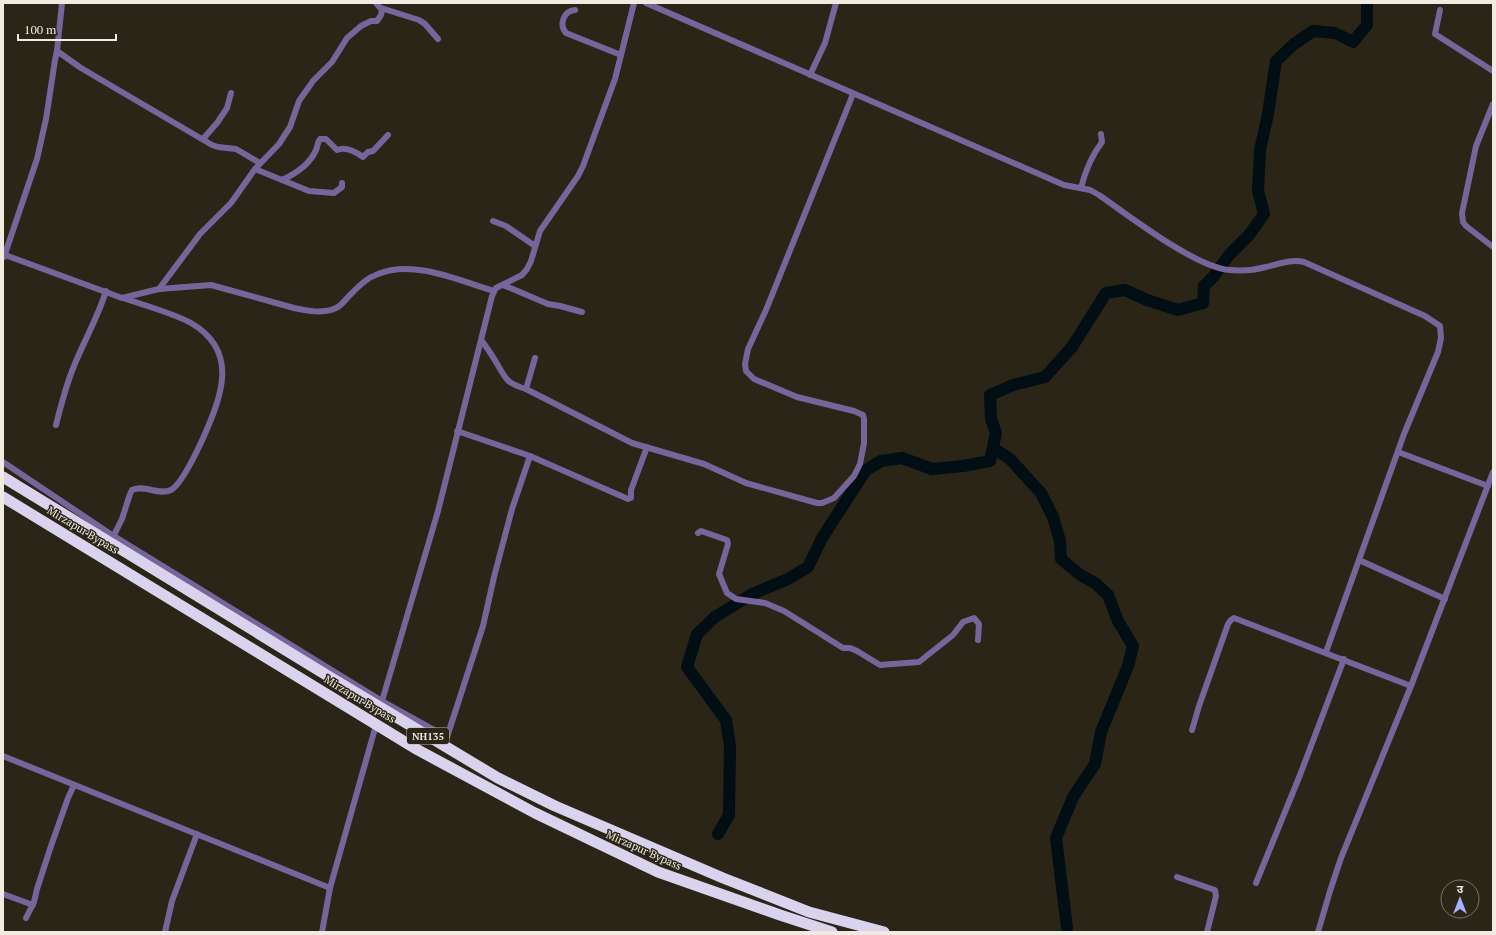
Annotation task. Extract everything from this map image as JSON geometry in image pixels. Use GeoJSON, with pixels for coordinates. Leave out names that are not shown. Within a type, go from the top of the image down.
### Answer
{"type":"FeatureCollection","features":[{"type":"Feature","properties":{"kind":"highway","name":"NH135"},"geometry":{"type":"LineString","coordinates":[[3,477],[321,672],[498,778],[555,806],[737,884],[809,912],[884,932]]}},
{"type":"Feature","properties":{"kind":"highway","name":"Mirzapur Bypass"},"geometry":{"type":"LineString","coordinates":[[3,497],[418,750],[535,813],[658,872],[832,932]]}},
{"type":"Feature","properties":{"kind":"street"},"geometry":{"type":"LineString","coordinates":[[62,3],[57,51],[46,119],[37,159],[4,257],[106,291],[178,318],[200,329],[209,336],[216,346],[222,362],[223,379],[219,399],[209,425],[184,476],[174,488],[164,492],[141,488],[132,490],[122,519],[114,535]]}},
{"type":"Feature","properties":{"kind":"street"},"geometry":{"type":"LineString","coordinates":[[376,3],[381,8],[419,20],[425,24],[438,39]]}},
{"type":"Feature","properties":{"kind":"street"},"geometry":{"type":"LineString","coordinates":[[382,702],[438,511],[457,431],[494,291],[522,275],[527,269],[531,261],[540,230],[578,176],[583,166],[615,80],[634,3]]}},
{"type":"Feature","properties":{"kind":"street"},"geometry":{"type":"LineString","coordinates":[[646,3],[853,94],[1064,184],[1082,188],[1099,195],[1187,253],[1215,266],[1225,270],[1238,270],[1264,268],[1294,260],[1304,262],[1425,316],[1440,326],[1441,338],[1438,352],[1398,452],[1326,652]]}},
{"type":"Feature","properties":{"kind":"street"},"geometry":{"type":"LineString","coordinates":[[810,75],[824,43],[836,3]]}},
{"type":"Feature","properties":{"kind":"street"},"geometry":{"type":"LineString","coordinates":[[158,289],[200,234],[238,194],[255,169],[279,144],[300,101],[312,81],[332,62],[354,30],[380,18],[382,12],[381,8]]}},
{"type":"Feature","properties":{"kind":"street"},"geometry":{"type":"LineString","coordinates":[[575,10],[566,12],[564,16],[563,26],[566,33],[621,55]]}},
{"type":"Feature","properties":{"kind":"street"},"geometry":{"type":"LineString","coordinates":[[1440,10],[1435,34],[1493,71]]}},
{"type":"Feature","properties":{"kind":"street"},"geometry":{"type":"LineString","coordinates":[[57,51],[81,68],[203,139],[218,147],[236,149],[260,163]]}},
{"type":"Feature","properties":{"kind":"street"},"geometry":{"type":"LineString","coordinates":[[203,139],[227,108],[231,93]]}},
{"type":"Feature","properties":{"kind":"street"},"geometry":{"type":"LineString","coordinates":[[482,341],[496,361],[504,378],[518,387],[526,389],[632,443],[704,464],[746,483],[817,503],[822,503],[834,498],[854,476],[860,464],[864,443],[864,419],[862,415],[854,411],[797,397],[754,379],[746,371],[745,364],[748,349],[766,310],[853,94]]}},
{"type":"Feature","properties":{"kind":"street"},"geometry":{"type":"LineString","coordinates":[[1493,104],[1476,146],[1462,217],[1466,226],[1493,247]]}},
{"type":"Feature","properties":{"kind":"street"},"geometry":{"type":"LineString","coordinates":[[1082,188],[1085,174],[1102,142],[1101,134]]}},
{"type":"Feature","properties":{"kind":"street"},"geometry":{"type":"LineString","coordinates":[[282,180],[293,175],[306,164],[316,151],[317,142],[320,139],[326,139],[337,150],[341,148],[347,149],[363,157],[368,152],[373,151],[388,135]]}},
{"type":"Feature","properties":{"kind":"street"},"geometry":{"type":"LineString","coordinates":[[255,169],[294,186],[316,193],[334,193],[342,187],[342,183]]}},
{"type":"Feature","properties":{"kind":"street"},"geometry":{"type":"LineString","coordinates":[[494,221],[506,226],[535,246]]}},
{"type":"Feature","properties":{"kind":"street"},"geometry":{"type":"LineString","coordinates":[[122,298],[158,289],[211,285],[305,311],[330,310],[341,305],[358,287],[379,273],[391,270],[416,269],[436,273],[494,291]]}},
{"type":"Feature","properties":{"kind":"street"},"geometry":{"type":"LineString","coordinates":[[503,285],[542,302],[575,309],[582,312]]}},
{"type":"Feature","properties":{"kind":"street"},"geometry":{"type":"LineString","coordinates":[[56,425],[73,367],[102,307],[106,291]]}},
{"type":"Feature","properties":{"kind":"street"},"geometry":{"type":"LineString","coordinates":[[526,389],[535,358]]}},
{"type":"Feature","properties":{"kind":"street"},"geometry":{"type":"LineString","coordinates":[[457,431],[530,456],[622,497],[630,499],[631,490],[647,447]]}},
{"type":"Feature","properties":{"kind":"street"},"geometry":{"type":"LineString","coordinates":[[1398,452],[1488,486]]}},
{"type":"Feature","properties":{"kind":"street"},"geometry":{"type":"LineString","coordinates":[[3,462],[114,535],[382,702],[447,737],[484,626],[494,577],[510,517],[530,456]]}},
{"type":"Feature","properties":{"kind":"street"},"geometry":{"type":"LineString","coordinates":[[1318,932],[1341,858],[1411,686],[1493,472]]}},
{"type":"Feature","properties":{"kind":"street"},"geometry":{"type":"LineString","coordinates":[[698,533],[701,531],[727,540],[728,544],[719,574],[727,593],[736,599],[765,603],[784,611],[843,648],[850,648],[857,651],[880,664],[919,662],[953,636],[963,622],[974,618],[979,624],[978,640]]}},
{"type":"Feature","properties":{"kind":"street"},"geometry":{"type":"LineString","coordinates":[[1359,560],[1444,599]]}},
{"type":"Feature","properties":{"kind":"street"},"geometry":{"type":"LineString","coordinates":[[1192,730],[1228,624],[1232,618],[1239,619],[1326,652],[1411,686]]}},
{"type":"Feature","properties":{"kind":"street"},"geometry":{"type":"LineString","coordinates":[[1256,883],[1300,775],[1344,659]]}},
{"type":"Feature","properties":{"kind":"street"},"geometry":{"type":"LineString","coordinates":[[322,932],[330,888],[376,725]]}},
{"type":"Feature","properties":{"kind":"street"},"geometry":{"type":"LineString","coordinates":[[3,756],[330,888]]}},
{"type":"Feature","properties":{"kind":"street"},"geometry":{"type":"LineString","coordinates":[[26,918],[33,905],[51,846],[74,785]]}},
{"type":"Feature","properties":{"kind":"street"},"geometry":{"type":"LineString","coordinates":[[165,932],[172,901],[197,834]]}},
{"type":"Feature","properties":{"kind":"street"},"geometry":{"type":"LineString","coordinates":[[1177,877],[1215,890],[1216,896],[1208,932]]}},
{"type":"Feature","properties":{"kind":"street"},"geometry":{"type":"LineString","coordinates":[[3,894],[33,905]]}},
{"type":"Feature","properties":{"kind":"waterway"},"geometry":{"type":"LineString","coordinates":[[718,834],[729,815],[730,746],[726,720],[687,667],[697,634],[715,617],[752,594],[788,579],[808,567],[822,538],[866,470],[881,461],[902,458],[932,469],[963,466],[990,461],[996,433],[991,419],[990,395],[1013,385],[1045,377],[1072,347],[1106,293],[1125,290],[1147,300],[1178,310],[1203,303],[1204,286],[1214,276],[1229,255],[1249,235],[1264,214],[1258,191],[1260,150],[1268,114],[1276,61],[1294,44],[1313,31],[1335,33],[1353,42],[1367,25],[1367,3]]}},
{"type":"Feature","properties":{"kind":"waterway"},"geometry":{"type":"LineString","coordinates":[[993,448],[1010,459],[1041,493],[1053,517],[1060,541],[1061,559],[1079,574],[1095,583],[1108,595],[1118,621],[1133,646],[1128,666],[1101,732],[1095,764],[1073,797],[1056,838],[1067,928]]}}]}
